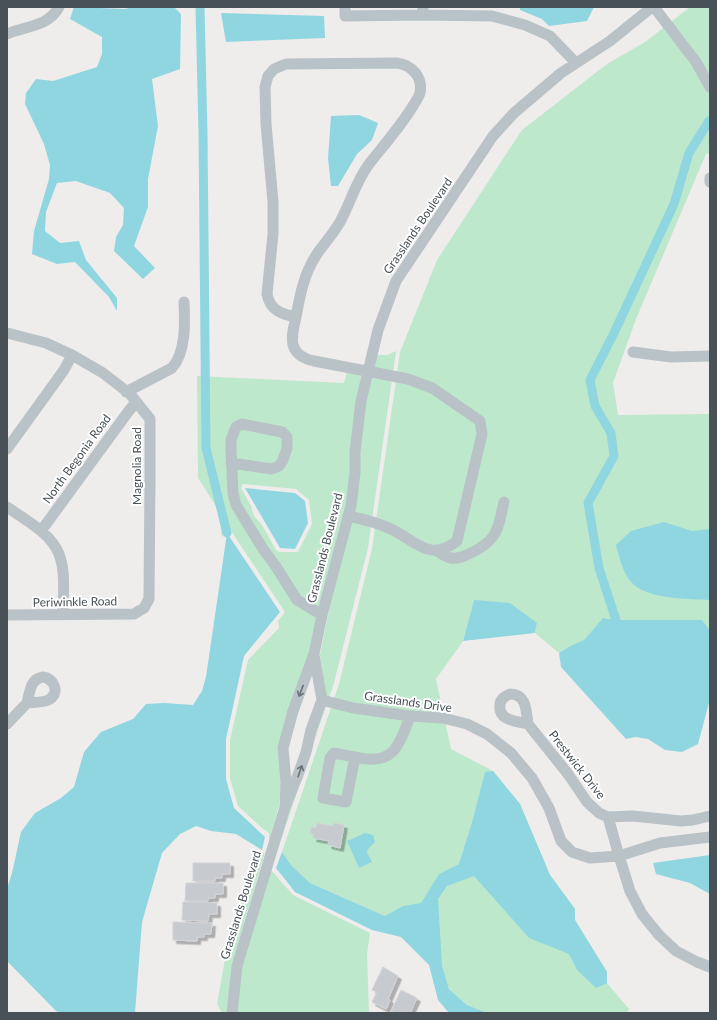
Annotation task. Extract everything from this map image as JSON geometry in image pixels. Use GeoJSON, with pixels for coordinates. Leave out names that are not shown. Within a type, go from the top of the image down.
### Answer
{"type":"FeatureCollection","features":[{"type":"Feature","properties":{"kind":"street"},"geometry":{"type":"LineString","coordinates":[[7,34],[26,29],[47,20],[59,7]]}},
{"type":"Feature","properties":{"kind":"street"},"geometry":{"type":"LineString","coordinates":[[345,7],[345,16],[422,11],[492,16],[525,25],[550,36],[576,63]]}},
{"type":"Feature","properties":{"kind":"street"},"geometry":{"type":"LineString","coordinates":[[653,7],[696,62],[710,87]]}},
{"type":"Feature","properties":{"kind":"street","name":"Grasslands Boulevard"},"geometry":{"type":"LineString","coordinates":[[284,807],[286,782],[283,748],[293,711],[314,654],[322,615],[351,506],[361,401],[378,330],[396,281],[493,136],[514,113],[561,72],[610,41],[653,7]]}},
{"type":"Feature","properties":{"kind":"street"},"geometry":{"type":"LineString","coordinates":[[296,317],[277,311],[273,308],[268,300],[267,294],[274,234],[272,182],[266,124],[265,87],[268,76],[274,69],[286,64],[403,64],[412,68],[416,73],[420,81],[419,96],[394,134],[368,165],[360,178],[343,217],[335,230],[316,254],[301,291],[296,317],[292,336],[292,345],[300,356],[310,360],[408,379],[432,388],[480,421],[482,434],[457,541],[448,547],[437,551]]}},
{"type":"Feature","properties":{"kind":"street"},"geometry":{"type":"LineString","coordinates":[[126,392],[172,368],[177,362],[183,340],[185,316],[184,302]]}},
{"type":"Feature","properties":{"kind":"street","name":"Magnolia Road"},"geometry":{"type":"LineString","coordinates":[[7,333],[46,343],[72,355],[103,373],[126,392],[147,415],[150,424],[149,599],[142,610]]}},
{"type":"Feature","properties":{"kind":"street"},"geometry":{"type":"LineString","coordinates":[[633,352],[671,357],[710,356]]}},
{"type":"Feature","properties":{"kind":"street"},"geometry":{"type":"LineString","coordinates":[[7,449],[64,370],[72,355]]}},
{"type":"Feature","properties":{"kind":"street","name":"North Begonia Road"},"geometry":{"type":"LineString","coordinates":[[41,531],[136,402]]}},
{"type":"Feature","properties":{"kind":"street"},"geometry":{"type":"LineString","coordinates":[[231,463],[272,469],[279,466],[283,460],[287,448],[287,437],[282,432],[242,424],[236,427],[231,440],[231,463],[232,493],[236,505],[297,600],[322,615]]}},
{"type":"Feature","properties":{"kind":"street"},"geometry":{"type":"LineString","coordinates":[[348,516],[365,520],[392,530],[423,548],[437,551],[444,556],[452,558],[476,550],[487,544],[497,529],[504,502]]}},
{"type":"Feature","properties":{"kind":"street"},"geometry":{"type":"LineString","coordinates":[[7,507],[41,531],[55,546],[60,558],[63,576],[63,615]]}},
{"type":"Feature","properties":{"kind":"street","name":"Periwinkle Road"},"geometry":{"type":"LineString","coordinates":[[7,616],[134,614],[142,610]]}},
{"type":"Feature","properties":{"kind":"street","name":"Grasslands Boulevard"},"geometry":{"type":"LineString","coordinates":[[232,1013],[237,966],[284,807],[298,775],[306,752],[311,730],[322,700],[314,654]]}},
{"type":"Feature","properties":{"kind":"street","name":"Grasslands Drive"},"geometry":{"type":"LineString","coordinates":[[322,700],[353,708],[410,716],[443,718],[468,724],[487,734],[511,753],[532,778],[549,808],[561,841],[572,852],[590,858],[618,856],[660,843],[710,837]]}},
{"type":"Feature","properties":{"kind":"street"},"geometry":{"type":"LineString","coordinates":[[7,724],[28,703]]}},
{"type":"Feature","properties":{"kind":"street"},"geometry":{"type":"LineString","coordinates":[[355,757],[377,760],[387,756],[394,750],[400,740],[410,716]]}},
{"type":"Feature","properties":{"kind":"street","name":"Prestwick Drive"},"geometry":{"type":"LineString","coordinates":[[528,724],[568,774],[587,802],[599,813],[608,817]]}},
{"type":"Feature","properties":{"kind":"street"},"geometry":{"type":"LineString","coordinates":[[710,816],[681,821],[633,816],[608,817],[618,856],[630,891],[642,914],[659,935],[676,951],[710,967]]}},
{"type":"Feature","properties":{"kind":"green space"},"geometry":{"type":"Polygon","coordinates":[[[690,7],[710,7],[710,153],[706,154],[636,319],[613,383],[618,415],[710,414],[710,630],[702,620],[616,620],[604,618],[584,640],[559,653],[535,633],[537,623],[474,600],[463,641],[436,679],[451,749],[493,771],[520,804],[550,875],[575,909],[575,920],[607,972],[607,983],[629,1009],[627,1013],[487,1013],[467,1005],[449,989],[442,965],[385,916],[310,883],[291,865],[282,852],[339,684],[372,549],[400,352],[437,260],[522,130],[607,64],[645,42],[690,7]]]}},
{"type":"Feature","properties":{"kind":"green space"},"geometry":{"type":"Polygon","coordinates":[[[396,351],[368,548],[329,698],[326,697],[320,655],[360,452],[366,401],[377,355],[387,355],[396,351]]]}},
{"type":"Feature","properties":{"kind":"green space"},"geometry":{"type":"Polygon","coordinates":[[[347,372],[361,375],[346,506],[317,614],[281,782],[279,806],[269,842],[269,833],[238,806],[230,778],[230,740],[248,660],[279,628],[278,621],[285,612],[231,531],[228,529],[224,530],[222,539],[219,511],[198,478],[197,376],[344,383],[347,372]],[[243,484],[241,488],[251,506],[254,516],[262,525],[276,550],[279,552],[298,552],[312,524],[309,500],[296,489],[243,484]]]}},
{"type":"Feature","properties":{"kind":"green space"},"geometry":{"type":"Polygon","coordinates":[[[325,706],[271,870],[293,895],[370,933],[367,954],[369,1013],[237,1013],[241,966],[288,811],[325,706]]]}},
{"type":"Feature","properties":{"kind":"green space"},"geometry":{"type":"Polygon","coordinates":[[[265,852],[232,964],[227,1013],[222,1013],[217,1004],[227,948],[238,910],[262,854],[265,852]]]}},
{"type":"Feature","properties":{"kind":"water"},"geometry":{"type":"Polygon","coordinates":[[[74,7],[125,9],[132,7],[174,7],[181,14],[180,69],[152,79],[158,126],[148,179],[148,207],[134,246],[155,268],[143,279],[114,251],[116,237],[123,225],[124,208],[110,193],[76,181],[57,183],[46,212],[45,231],[60,243],[79,241],[86,260],[117,298],[117,311],[109,297],[75,262],[57,264],[32,254],[34,231],[49,179],[50,165],[44,144],[25,104],[26,93],[36,79],[53,81],[97,67],[102,54],[102,37],[70,19],[74,7]]]}},
{"type":"Feature","properties":{"kind":"water"},"geometry":{"type":"Polygon","coordinates":[[[520,7],[594,7],[587,21],[549,26],[542,19],[520,10],[520,7]]]}},
{"type":"Feature","properties":{"kind":"water"},"geometry":{"type":"Polygon","coordinates":[[[221,13],[324,16],[325,38],[226,42],[221,13]]]}},
{"type":"Feature","properties":{"kind":"water"},"geometry":{"type":"Polygon","coordinates":[[[359,115],[378,123],[372,140],[357,154],[338,186],[331,186],[328,158],[331,116],[359,115]]]}},
{"type":"Feature","properties":{"kind":"water"},"geometry":{"type":"Polygon","coordinates":[[[245,488],[295,493],[305,501],[308,523],[295,549],[280,548],[245,488]]]}},
{"type":"Feature","properties":{"kind":"water"},"geometry":{"type":"Polygon","coordinates":[[[664,522],[692,531],[710,529],[710,600],[670,597],[649,593],[633,584],[627,575],[622,565],[616,545],[631,531],[664,522]]]}},
{"type":"Feature","properties":{"kind":"water"},"geometry":{"type":"Polygon","coordinates":[[[227,533],[280,612],[244,656],[226,739],[226,779],[234,808],[265,837],[262,850],[236,834],[211,831],[196,826],[180,834],[162,853],[142,922],[135,1013],[61,1013],[56,1011],[7,961],[7,889],[21,832],[35,813],[61,798],[74,787],[84,752],[101,732],[133,719],[146,704],[164,703],[193,705],[202,691],[206,677],[227,533]]]}},
{"type":"Feature","properties":{"kind":"water"},"geometry":{"type":"Polygon","coordinates":[[[474,600],[510,603],[537,623],[535,633],[463,641],[474,600]]]}},
{"type":"Feature","properties":{"kind":"water"},"geometry":{"type":"Polygon","coordinates":[[[603,618],[616,620],[702,620],[710,630],[710,699],[698,744],[682,752],[665,750],[648,739],[636,737],[626,739],[561,667],[559,653],[584,640],[603,618]]]}},
{"type":"Feature","properties":{"kind":"water"},"geometry":{"type":"Polygon","coordinates":[[[493,771],[520,804],[550,875],[575,909],[575,920],[607,972],[607,983],[596,988],[577,970],[569,954],[529,938],[474,876],[447,886],[438,899],[442,965],[449,989],[467,1005],[487,1013],[449,1013],[438,1000],[429,965],[401,937],[372,930],[295,892],[276,868],[282,852],[291,865],[310,883],[385,916],[403,906],[421,903],[439,874],[459,864],[473,819],[485,772],[493,771]]]}},
{"type":"Feature","properties":{"kind":"water"},"geometry":{"type":"Polygon","coordinates":[[[365,833],[373,835],[375,842],[367,852],[372,862],[359,868],[347,841],[365,833]]]}},
{"type":"Feature","properties":{"kind":"water"},"geometry":{"type":"Polygon","coordinates":[[[710,855],[710,894],[690,883],[656,874],[653,863],[710,855]]]}},
{"type":"Feature","properties":{"kind":"building"},"geometry":{"type":"Polygon","coordinates":[[[317,823],[333,826],[334,823],[344,825],[340,848],[328,845],[329,841],[313,838],[314,834],[310,833],[311,827],[316,828],[317,823]]]}},
{"type":"Feature","properties":{"kind":"building"},"geometry":{"type":"Polygon","coordinates":[[[193,863],[230,863],[230,874],[222,874],[222,878],[215,878],[215,881],[193,881],[193,863]]]}},
{"type":"Feature","properties":{"kind":"building"},"geometry":{"type":"Polygon","coordinates":[[[186,883],[223,883],[223,894],[215,894],[215,898],[208,898],[208,901],[185,901],[186,883]]]}},
{"type":"Feature","properties":{"kind":"building"},"geometry":{"type":"Polygon","coordinates":[[[183,902],[217,903],[217,914],[209,914],[208,921],[182,920],[183,902]]]}},
{"type":"Feature","properties":{"kind":"building"},"geometry":{"type":"Polygon","coordinates":[[[173,922],[212,923],[211,934],[204,934],[204,937],[197,937],[197,941],[173,940],[173,922]]]}},
{"type":"Feature","properties":{"kind":"building"},"geometry":{"type":"Polygon","coordinates":[[[383,967],[398,976],[388,999],[390,1000],[386,1009],[372,1002],[377,992],[372,990],[383,967]]]}},
{"type":"Feature","properties":{"kind":"building"},"geometry":{"type":"Polygon","coordinates":[[[401,990],[417,998],[410,1013],[391,1012],[401,990]]]}},
{"type":"Feature","properties":{"kind":"waterway"},"geometry":{"type":"LineString","coordinates":[[200,7],[203,134],[206,448],[227,533]]}},
{"type":"Feature","properties":{"kind":"waterway"},"geometry":{"type":"LineString","coordinates":[[616,620],[599,568],[588,503],[614,456],[611,433],[595,406],[590,380],[614,333],[674,204],[689,153],[709,121]]}}]}
